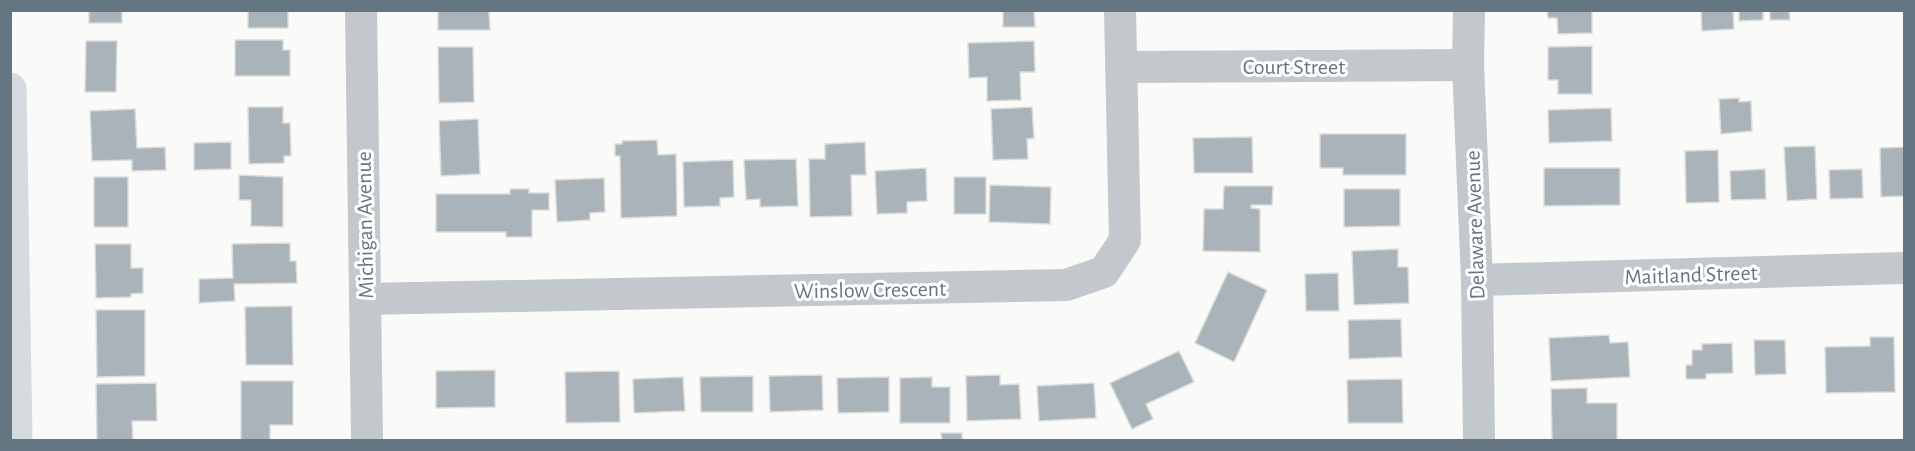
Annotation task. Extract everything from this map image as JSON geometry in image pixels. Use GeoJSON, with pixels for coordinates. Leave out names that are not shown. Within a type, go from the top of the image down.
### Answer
{"type":"FeatureCollection","features":[{"type":"Feature","properties":{"kind":"main road"},"geometry":{"type":"LineString","coordinates":[[10,89],[16,441]]}},
{"type":"Feature","properties":{"kind":"street","name":"Michigan Avenue"},"geometry":{"type":"LineString","coordinates":[[361,10],[367,441]]}},
{"type":"Feature","properties":{"kind":"street","name":"Winslow Crescent"},"geometry":{"type":"LineString","coordinates":[[365,299],[1066,285],[1104,272],[1125,240],[1120,10]]}},
{"type":"Feature","properties":{"kind":"street","name":"Delaware Avenue"},"geometry":{"type":"LineString","coordinates":[[1469,10],[1468,65],[1477,280],[1479,441]]}},
{"type":"Feature","properties":{"kind":"street","name":"Court Street"},"geometry":{"type":"LineString","coordinates":[[1121,67],[1468,65]]}},
{"type":"Feature","properties":{"kind":"street","name":"Maitland Street"},"geometry":{"type":"LineString","coordinates":[[1477,280],[1905,267]]}},
{"type":"Feature","properties":{"kind":"building"},"geometry":{"type":"Polygon","coordinates":[[[89,10],[122,10],[122,23],[89,23],[89,10]]]}},
{"type":"Feature","properties":{"kind":"building"},"geometry":{"type":"Polygon","coordinates":[[[248,10],[288,10],[288,28],[248,28],[248,10]]]}},
{"type":"Feature","properties":{"kind":"building"},"geometry":{"type":"Polygon","coordinates":[[[438,10],[489,10],[490,30],[438,30],[438,10]]]}},
{"type":"Feature","properties":{"kind":"building"},"geometry":{"type":"Polygon","coordinates":[[[1003,10],[1034,10],[1035,27],[1003,27],[1003,10]]]}},
{"type":"Feature","properties":{"kind":"building"},"geometry":{"type":"Polygon","coordinates":[[[1547,10],[1592,10],[1592,33],[1558,34],[1557,18],[1548,18],[1547,10]]]}},
{"type":"Feature","properties":{"kind":"building"},"geometry":{"type":"Polygon","coordinates":[[[1701,10],[1733,10],[1734,29],[1702,31],[1701,10]]]}},
{"type":"Feature","properties":{"kind":"building"},"geometry":{"type":"Polygon","coordinates":[[[1739,10],[1763,10],[1763,20],[1739,21],[1739,10]]]}},
{"type":"Feature","properties":{"kind":"building"},"geometry":{"type":"Polygon","coordinates":[[[1770,10],[1789,10],[1790,20],[1770,20],[1770,10]]]}},
{"type":"Feature","properties":{"kind":"building"},"geometry":{"type":"Polygon","coordinates":[[[235,40],[283,40],[283,50],[290,50],[290,76],[235,76],[235,40]]]}},
{"type":"Feature","properties":{"kind":"building"},"geometry":{"type":"Polygon","coordinates":[[[86,41],[117,41],[116,92],[85,92],[86,41]]]}},
{"type":"Feature","properties":{"kind":"building"},"geometry":{"type":"Polygon","coordinates":[[[1034,41],[1035,72],[1020,72],[1021,100],[987,101],[987,77],[969,78],[968,43],[1034,41]]]}},
{"type":"Feature","properties":{"kind":"building"},"geometry":{"type":"Polygon","coordinates":[[[1592,46],[1592,94],[1558,94],[1558,80],[1548,80],[1548,47],[1592,46]]]}},
{"type":"Feature","properties":{"kind":"building"},"geometry":{"type":"Polygon","coordinates":[[[438,47],[473,47],[474,102],[439,103],[438,47]]]}},
{"type":"Feature","properties":{"kind":"building"},"geometry":{"type":"Polygon","coordinates":[[[1739,98],[1739,102],[1751,101],[1752,131],[1721,134],[1719,99],[1739,98]]]}},
{"type":"Feature","properties":{"kind":"building"},"geometry":{"type":"Polygon","coordinates":[[[248,107],[283,107],[283,123],[290,123],[291,156],[284,156],[284,163],[249,164],[248,107]]]}},
{"type":"Feature","properties":{"kind":"building"},"geometry":{"type":"Polygon","coordinates":[[[1032,107],[1034,138],[1027,139],[1028,159],[993,160],[991,109],[1032,107]]]}},
{"type":"Feature","properties":{"kind":"building"},"geometry":{"type":"Polygon","coordinates":[[[1611,108],[1612,141],[1549,143],[1548,110],[1611,108]]]}},
{"type":"Feature","properties":{"kind":"building"},"geometry":{"type":"Polygon","coordinates":[[[135,109],[137,148],[165,147],[166,170],[132,171],[132,160],[92,161],[90,111],[135,109]]]}},
{"type":"Feature","properties":{"kind":"building"},"geometry":{"type":"Polygon","coordinates":[[[478,119],[480,174],[441,176],[439,121],[478,119]]]}},
{"type":"Feature","properties":{"kind":"building"},"geometry":{"type":"Polygon","coordinates":[[[1320,134],[1406,134],[1406,175],[1343,175],[1343,168],[1320,168],[1320,134]]]}},
{"type":"Feature","properties":{"kind":"building"},"geometry":{"type":"Polygon","coordinates":[[[1252,137],[1253,173],[1194,173],[1193,138],[1252,137]]]}},
{"type":"Feature","properties":{"kind":"building"},"geometry":{"type":"Polygon","coordinates":[[[657,140],[658,155],[676,154],[677,216],[621,218],[620,156],[615,156],[615,144],[622,144],[622,141],[657,140]]]}},
{"type":"Feature","properties":{"kind":"building"},"geometry":{"type":"Polygon","coordinates":[[[231,142],[231,169],[194,170],[194,143],[231,142]]]}},
{"type":"Feature","properties":{"kind":"building"},"geometry":{"type":"Polygon","coordinates":[[[865,142],[866,175],[851,175],[852,216],[810,217],[809,159],[825,159],[825,144],[865,142]]]}},
{"type":"Feature","properties":{"kind":"building"},"geometry":{"type":"Polygon","coordinates":[[[1815,146],[1817,199],[1787,201],[1784,147],[1815,146]]]}},
{"type":"Feature","properties":{"kind":"building"},"geometry":{"type":"Polygon","coordinates":[[[1904,147],[1904,196],[1881,197],[1880,148],[1904,147]]]}},
{"type":"Feature","properties":{"kind":"building"},"geometry":{"type":"Polygon","coordinates":[[[1718,150],[1719,202],[1686,203],[1685,151],[1718,150]]]}},
{"type":"Feature","properties":{"kind":"building"},"geometry":{"type":"Polygon","coordinates":[[[796,159],[798,206],[760,207],[760,199],[746,200],[744,160],[796,159]]]}},
{"type":"Feature","properties":{"kind":"building"},"geometry":{"type":"Polygon","coordinates":[[[733,160],[734,197],[720,198],[720,206],[684,207],[683,162],[733,160]]]}},
{"type":"Feature","properties":{"kind":"building"},"geometry":{"type":"Polygon","coordinates":[[[926,168],[927,201],[907,202],[907,213],[877,214],[875,171],[926,168]]]}},
{"type":"Feature","properties":{"kind":"building"},"geometry":{"type":"Polygon","coordinates":[[[1544,168],[1620,168],[1620,205],[1544,206],[1544,168]]]}},
{"type":"Feature","properties":{"kind":"building"},"geometry":{"type":"Polygon","coordinates":[[[1765,169],[1766,199],[1731,200],[1730,171],[1765,169]]]}},
{"type":"Feature","properties":{"kind":"building"},"geometry":{"type":"Polygon","coordinates":[[[1862,169],[1863,198],[1830,199],[1829,170],[1862,169]]]}},
{"type":"Feature","properties":{"kind":"building"},"geometry":{"type":"Polygon","coordinates":[[[239,175],[283,177],[283,227],[251,226],[251,200],[239,200],[239,175]]]}},
{"type":"Feature","properties":{"kind":"building"},"geometry":{"type":"Polygon","coordinates":[[[94,177],[128,177],[128,227],[94,227],[94,177]]]}},
{"type":"Feature","properties":{"kind":"building"},"geometry":{"type":"Polygon","coordinates":[[[954,177],[986,177],[986,214],[954,214],[954,177]]]}},
{"type":"Feature","properties":{"kind":"building"},"geometry":{"type":"Polygon","coordinates":[[[604,178],[605,212],[590,213],[590,220],[557,222],[555,180],[604,178]]]}},
{"type":"Feature","properties":{"kind":"building"},"geometry":{"type":"Polygon","coordinates":[[[990,185],[1051,187],[1050,224],[989,222],[990,185]]]}},
{"type":"Feature","properties":{"kind":"building"},"geometry":{"type":"Polygon","coordinates":[[[1224,186],[1273,186],[1272,205],[1251,205],[1251,208],[1260,209],[1260,252],[1203,251],[1204,209],[1223,209],[1224,186]]]}},
{"type":"Feature","properties":{"kind":"building"},"geometry":{"type":"Polygon","coordinates":[[[510,189],[529,189],[529,193],[549,193],[549,210],[532,210],[532,237],[506,237],[506,232],[436,232],[436,194],[510,194],[510,189]]]}},
{"type":"Feature","properties":{"kind":"building"},"geometry":{"type":"Polygon","coordinates":[[[1344,189],[1400,189],[1400,226],[1344,227],[1344,189]]]}},
{"type":"Feature","properties":{"kind":"building"},"geometry":{"type":"Polygon","coordinates":[[[290,243],[290,261],[296,261],[297,283],[234,284],[235,301],[199,303],[199,279],[233,278],[232,244],[290,243]]]}},
{"type":"Feature","properties":{"kind":"building"},"geometry":{"type":"Polygon","coordinates":[[[95,244],[131,244],[131,268],[143,268],[143,293],[131,294],[131,297],[96,298],[95,244]]]}},
{"type":"Feature","properties":{"kind":"building"},"geometry":{"type":"Polygon","coordinates":[[[1398,249],[1398,267],[1408,267],[1409,303],[1354,305],[1352,251],[1398,249]]]}},
{"type":"Feature","properties":{"kind":"building"},"geometry":{"type":"Polygon","coordinates":[[[1228,272],[1267,290],[1234,362],[1195,343],[1228,272]]]}},
{"type":"Feature","properties":{"kind":"building"},"geometry":{"type":"Polygon","coordinates":[[[1338,273],[1339,311],[1306,311],[1305,274],[1338,273]]]}},
{"type":"Feature","properties":{"kind":"building"},"geometry":{"type":"Polygon","coordinates":[[[292,306],[293,365],[246,365],[245,307],[292,306]]]}},
{"type":"Feature","properties":{"kind":"building"},"geometry":{"type":"Polygon","coordinates":[[[96,310],[145,310],[145,376],[97,377],[96,310]]]}},
{"type":"Feature","properties":{"kind":"building"},"geometry":{"type":"Polygon","coordinates":[[[1401,319],[1402,357],[1349,359],[1348,320],[1401,319]]]}},
{"type":"Feature","properties":{"kind":"building"},"geometry":{"type":"Polygon","coordinates":[[[1609,335],[1610,343],[1628,342],[1630,377],[1551,381],[1549,338],[1609,335]]]}},
{"type":"Feature","properties":{"kind":"building"},"geometry":{"type":"Polygon","coordinates":[[[1870,337],[1894,337],[1895,392],[1826,393],[1825,347],[1870,346],[1870,337]]]}},
{"type":"Feature","properties":{"kind":"building"},"geometry":{"type":"Polygon","coordinates":[[[1754,340],[1785,340],[1786,374],[1755,375],[1754,340]]]}},
{"type":"Feature","properties":{"kind":"building"},"geometry":{"type":"Polygon","coordinates":[[[1732,343],[1733,373],[1706,374],[1706,379],[1686,379],[1686,365],[1692,365],[1692,350],[1702,350],[1702,344],[1732,343]]]}},
{"type":"Feature","properties":{"kind":"building"},"geometry":{"type":"Polygon","coordinates":[[[1179,351],[1194,382],[1146,404],[1153,419],[1132,429],[1110,383],[1179,351]]]}},
{"type":"Feature","properties":{"kind":"building"},"geometry":{"type":"Polygon","coordinates":[[[495,370],[495,407],[436,408],[436,371],[495,370]]]}},
{"type":"Feature","properties":{"kind":"building"},"geometry":{"type":"Polygon","coordinates":[[[619,371],[620,422],[566,423],[565,372],[619,371]]]}},
{"type":"Feature","properties":{"kind":"building"},"geometry":{"type":"Polygon","coordinates":[[[822,375],[823,410],[770,412],[769,376],[822,375]]]}},
{"type":"Feature","properties":{"kind":"building"},"geometry":{"type":"Polygon","coordinates":[[[1000,375],[1000,385],[1019,384],[1021,419],[967,421],[966,376],[1000,375]]]}},
{"type":"Feature","properties":{"kind":"building"},"geometry":{"type":"Polygon","coordinates":[[[753,376],[753,412],[701,412],[700,377],[753,376]]]}},
{"type":"Feature","properties":{"kind":"building"},"geometry":{"type":"Polygon","coordinates":[[[683,377],[685,411],[634,413],[633,379],[683,377]]]}},
{"type":"Feature","properties":{"kind":"building"},"geometry":{"type":"Polygon","coordinates":[[[889,377],[889,412],[838,413],[837,378],[889,377]]]}},
{"type":"Feature","properties":{"kind":"building"},"geometry":{"type":"Polygon","coordinates":[[[932,377],[932,387],[950,387],[950,423],[900,423],[900,378],[932,377]]]}},
{"type":"Feature","properties":{"kind":"building"},"geometry":{"type":"Polygon","coordinates":[[[1402,379],[1403,423],[1348,423],[1347,380],[1402,379]]]}},
{"type":"Feature","properties":{"kind":"building"},"geometry":{"type":"Polygon","coordinates":[[[241,381],[293,381],[293,425],[270,425],[270,440],[241,440],[241,381]]]}},
{"type":"Feature","properties":{"kind":"building"},"geometry":{"type":"Polygon","coordinates":[[[156,383],[157,421],[132,421],[133,440],[97,440],[96,384],[156,383]]]}},
{"type":"Feature","properties":{"kind":"building"},"geometry":{"type":"Polygon","coordinates":[[[1094,383],[1096,418],[1039,421],[1037,386],[1094,383]]]}},
{"type":"Feature","properties":{"kind":"building"},"geometry":{"type":"Polygon","coordinates":[[[1587,388],[1587,403],[1617,403],[1617,440],[1552,440],[1551,389],[1587,388]]]}},
{"type":"Feature","properties":{"kind":"building"},"geometry":{"type":"Polygon","coordinates":[[[941,433],[962,433],[962,440],[942,440],[941,433]]]}}]}
